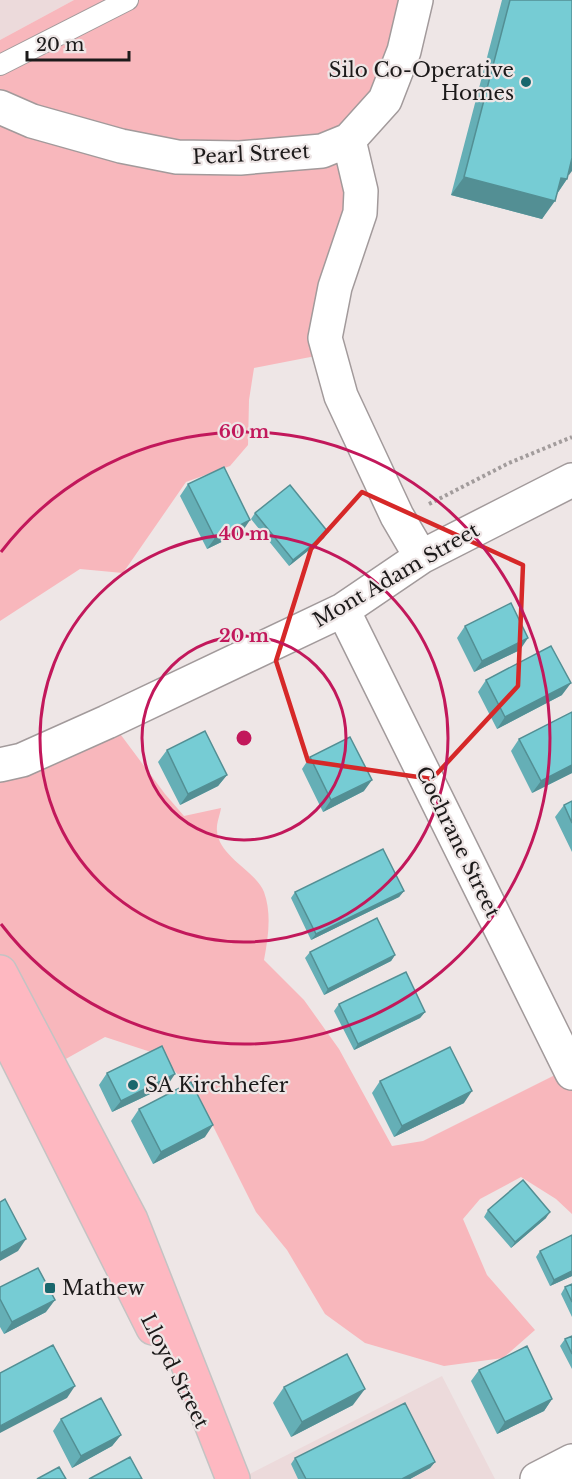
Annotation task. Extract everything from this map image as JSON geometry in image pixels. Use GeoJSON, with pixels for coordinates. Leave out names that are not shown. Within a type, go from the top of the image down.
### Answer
{"type":"FeatureCollection","features":[{"type":"Feature","properties":{"kind":"main road"},"geometry":{"type":"LineString","coordinates":[[0,972],[131,1220],[232,1479]]}},
{"type":"Feature","properties":{"kind":"main road","name":"Lloyd Street"},"geometry":{"type":"LineString","coordinates":[[0,1024],[232,1479]]}},
{"type":"Feature","properties":{"kind":"main road","name":"Lloyd Street"},"geometry":{"type":"LineString","coordinates":[[0,1064],[71,1166]]}},
{"type":"Feature","properties":{"kind":"street","name":"Pearl Street"},"geometry":{"type":"LineString","coordinates":[[0,107],[32,121],[121,146],[177,158],[240,158],[321,151],[349,140],[386,100],[404,51],[416,0]]}},
{"type":"Feature","properties":{"kind":"street"},"geometry":{"type":"LineString","coordinates":[[349,140],[362,191],[360,213],[335,287],[324,338],[341,396],[397,516],[421,557]]}},
{"type":"Feature","properties":{"kind":"street","name":"Mont Adam Street"},"geometry":{"type":"LineString","coordinates":[[8,768],[343,610],[421,557],[572,480]]}},
{"type":"Feature","properties":{"kind":"street","name":"Cochrane Street"},"geometry":{"type":"LineString","coordinates":[[343,610],[572,1073]]}},
{"type":"Feature","properties":{"kind":"street"},"geometry":{"type":"LineString","coordinates":[[537,1479],[572,1461]]}},
{"type":"Feature","properties":{"kind":"lane"},"geometry":{"type":"LineString","coordinates":[[0,65],[128,0]]}},
{"type":"Feature","properties":{"kind":"highlighted area"},"geometry":{"type":"Polygon","coordinates":[[[362,492],[523,565],[518,686],[432,779],[308,761],[276,661],[311,549],[362,492]]]}},
{"type":"Feature","properties":{"kind":"shaded area"},"geometry":{"type":"Polygon","coordinates":[[[0,0],[74,0],[0,40],[0,0]]]}},
{"type":"Feature","properties":{"kind":"shaded area"},"geometry":{"type":"Polygon","coordinates":[[[74,0],[418,0],[351,141],[331,353],[254,368],[249,400],[248,445],[230,466],[186,482],[123,573],[80,569],[0,621],[0,40],[74,0]]]}},
{"type":"Feature","properties":{"kind":"shaded area"},"geometry":{"type":"Polygon","coordinates":[[[109,719],[184,816],[221,808],[217,828],[219,840],[224,849],[254,877],[264,892],[268,909],[268,926],[264,960],[304,1000],[339,1049],[392,1146],[423,1141],[567,1069],[572,1078],[572,1214],[556,1199],[521,1177],[480,1199],[463,1219],[487,1275],[535,1330],[503,1358],[444,1366],[365,1343],[325,1314],[287,1250],[256,1212],[198,1096],[160,1055],[105,1037],[14,1088],[0,1062],[0,762],[109,719]]]}},
{"type":"Feature","properties":{"kind":"shaded area"},"geometry":{"type":"Polygon","coordinates":[[[442,1376],[495,1479],[240,1479],[442,1376]]]}},
{"type":"Feature","properties":{"kind":"building","name":"Silo Co-Operative Homes"},"geometry":{"type":"Polygon","coordinates":[[[510,0],[572,0],[572,158],[567,179],[561,178],[555,201],[464,177],[510,0]]]}},
{"type":"Feature","properties":{"kind":"building"},"geometry":{"type":"Polygon","coordinates":[[[224,467],[250,520],[215,538],[188,484],[224,467]]]}},
{"type":"Feature","properties":{"kind":"building"},"geometry":{"type":"Polygon","coordinates":[[[290,485],[328,532],[293,560],[255,513],[290,485]]]}},
{"type":"Feature","properties":{"kind":"building"},"geometry":{"type":"Polygon","coordinates":[[[511,603],[528,638],[482,661],[465,626],[511,603]]]}},
{"type":"Feature","properties":{"kind":"building"},"geometry":{"type":"Polygon","coordinates":[[[551,646],[571,683],[505,717],[486,680],[551,646]]]}},
{"type":"Feature","properties":{"kind":"building"},"geometry":{"type":"Polygon","coordinates":[[[572,712],[572,765],[541,781],[519,739],[572,712]]]}},
{"type":"Feature","properties":{"kind":"building"},"geometry":{"type":"Polygon","coordinates":[[[205,731],[227,775],[188,794],[167,750],[205,731]]]}},
{"type":"Feature","properties":{"kind":"building"},"geometry":{"type":"Polygon","coordinates":[[[350,737],[372,780],[331,800],[310,757],[350,737]]]}},
{"type":"Feature","properties":{"kind":"building"},"geometry":{"type":"Polygon","coordinates":[[[572,801],[572,823],[564,805],[572,801]]]}},
{"type":"Feature","properties":{"kind":"building"},"geometry":{"type":"Polygon","coordinates":[[[383,849],[404,891],[316,934],[295,892],[383,849]]]}},
{"type":"Feature","properties":{"kind":"building"},"geometry":{"type":"Polygon","coordinates":[[[377,918],[395,955],[328,989],[310,952],[377,918]]]}},
{"type":"Feature","properties":{"kind":"building"},"geometry":{"type":"Polygon","coordinates":[[[406,972],[425,1012],[358,1044],[339,1004],[406,972]]]}},
{"type":"Feature","properties":{"kind":"building","name":"SA Kirchhefer"},"geometry":{"type":"Polygon","coordinates":[[[162,1046],[175,1074],[121,1101],[107,1073],[162,1046]]]}},
{"type":"Feature","properties":{"kind":"building"},"geometry":{"type":"Polygon","coordinates":[[[450,1047],[472,1091],[402,1126],[380,1081],[450,1047]]]}},
{"type":"Feature","properties":{"kind":"building"},"geometry":{"type":"Polygon","coordinates":[[[191,1082],[213,1125],[161,1152],[139,1109],[191,1082]]]}},
{"type":"Feature","properties":{"kind":"building"},"geometry":{"type":"Polygon","coordinates":[[[523,1180],[550,1212],[515,1242],[488,1210],[523,1180]]]}},
{"type":"Feature","properties":{"kind":"building"},"geometry":{"type":"Polygon","coordinates":[[[5,1199],[26,1239],[0,1253],[0,1202],[5,1199]]]}},
{"type":"Feature","properties":{"kind":"building"},"geometry":{"type":"Polygon","coordinates":[[[572,1235],[572,1271],[554,1280],[540,1251],[572,1235]]]}},
{"type":"Feature","properties":{"kind":"building"},"geometry":{"type":"Polygon","coordinates":[[[38,1268],[55,1300],[12,1322],[0,1299],[0,1287],[38,1268]]]}},
{"type":"Feature","properties":{"kind":"building"},"geometry":{"type":"Polygon","coordinates":[[[572,1284],[572,1302],[565,1287],[572,1284]]]}},
{"type":"Feature","properties":{"kind":"building"},"geometry":{"type":"Polygon","coordinates":[[[572,1336],[572,1354],[565,1339],[572,1336]]]}},
{"type":"Feature","properties":{"kind":"building"},"geometry":{"type":"Polygon","coordinates":[[[53,1345],[75,1386],[0,1426],[0,1373],[53,1345]]]}},
{"type":"Feature","properties":{"kind":"building"},"geometry":{"type":"Polygon","coordinates":[[[527,1346],[552,1399],[505,1422],[479,1370],[527,1346]]]}},
{"type":"Feature","properties":{"kind":"building"},"geometry":{"type":"Polygon","coordinates":[[[347,1354],[365,1389],[302,1422],[284,1387],[347,1354]]]}},
{"type":"Feature","properties":{"kind":"building"},"geometry":{"type":"Polygon","coordinates":[[[101,1398],[121,1435],[81,1456],[61,1419],[101,1398]]]}},
{"type":"Feature","properties":{"kind":"building"},"geometry":{"type":"Polygon","coordinates":[[[405,1403],[435,1462],[402,1479],[306,1479],[295,1458],[405,1403]]]}},
{"type":"Feature","properties":{"kind":"building"},"geometry":{"type":"Polygon","coordinates":[[[130,1457],[142,1479],[89,1479],[130,1457]]]}},
{"type":"Feature","properties":{"kind":"building"},"geometry":{"type":"Polygon","coordinates":[[[59,1467],[66,1479],[37,1479],[59,1467]]]}},
{"type":"Feature","properties":{"kind":"place","name":"Silo Co-Operative Homes"},"geometry":{"type":"Point","coordinates":[526,82]}},
{"type":"Feature","properties":{"kind":"place","name":"SA Kirchhefer"},"geometry":{"type":"Point","coordinates":[133,1085]}},
{"type":"Feature","properties":{"kind":"place","name":"Mathew"},"geometry":{"type":"Point","coordinates":[50,1288]}}]}
